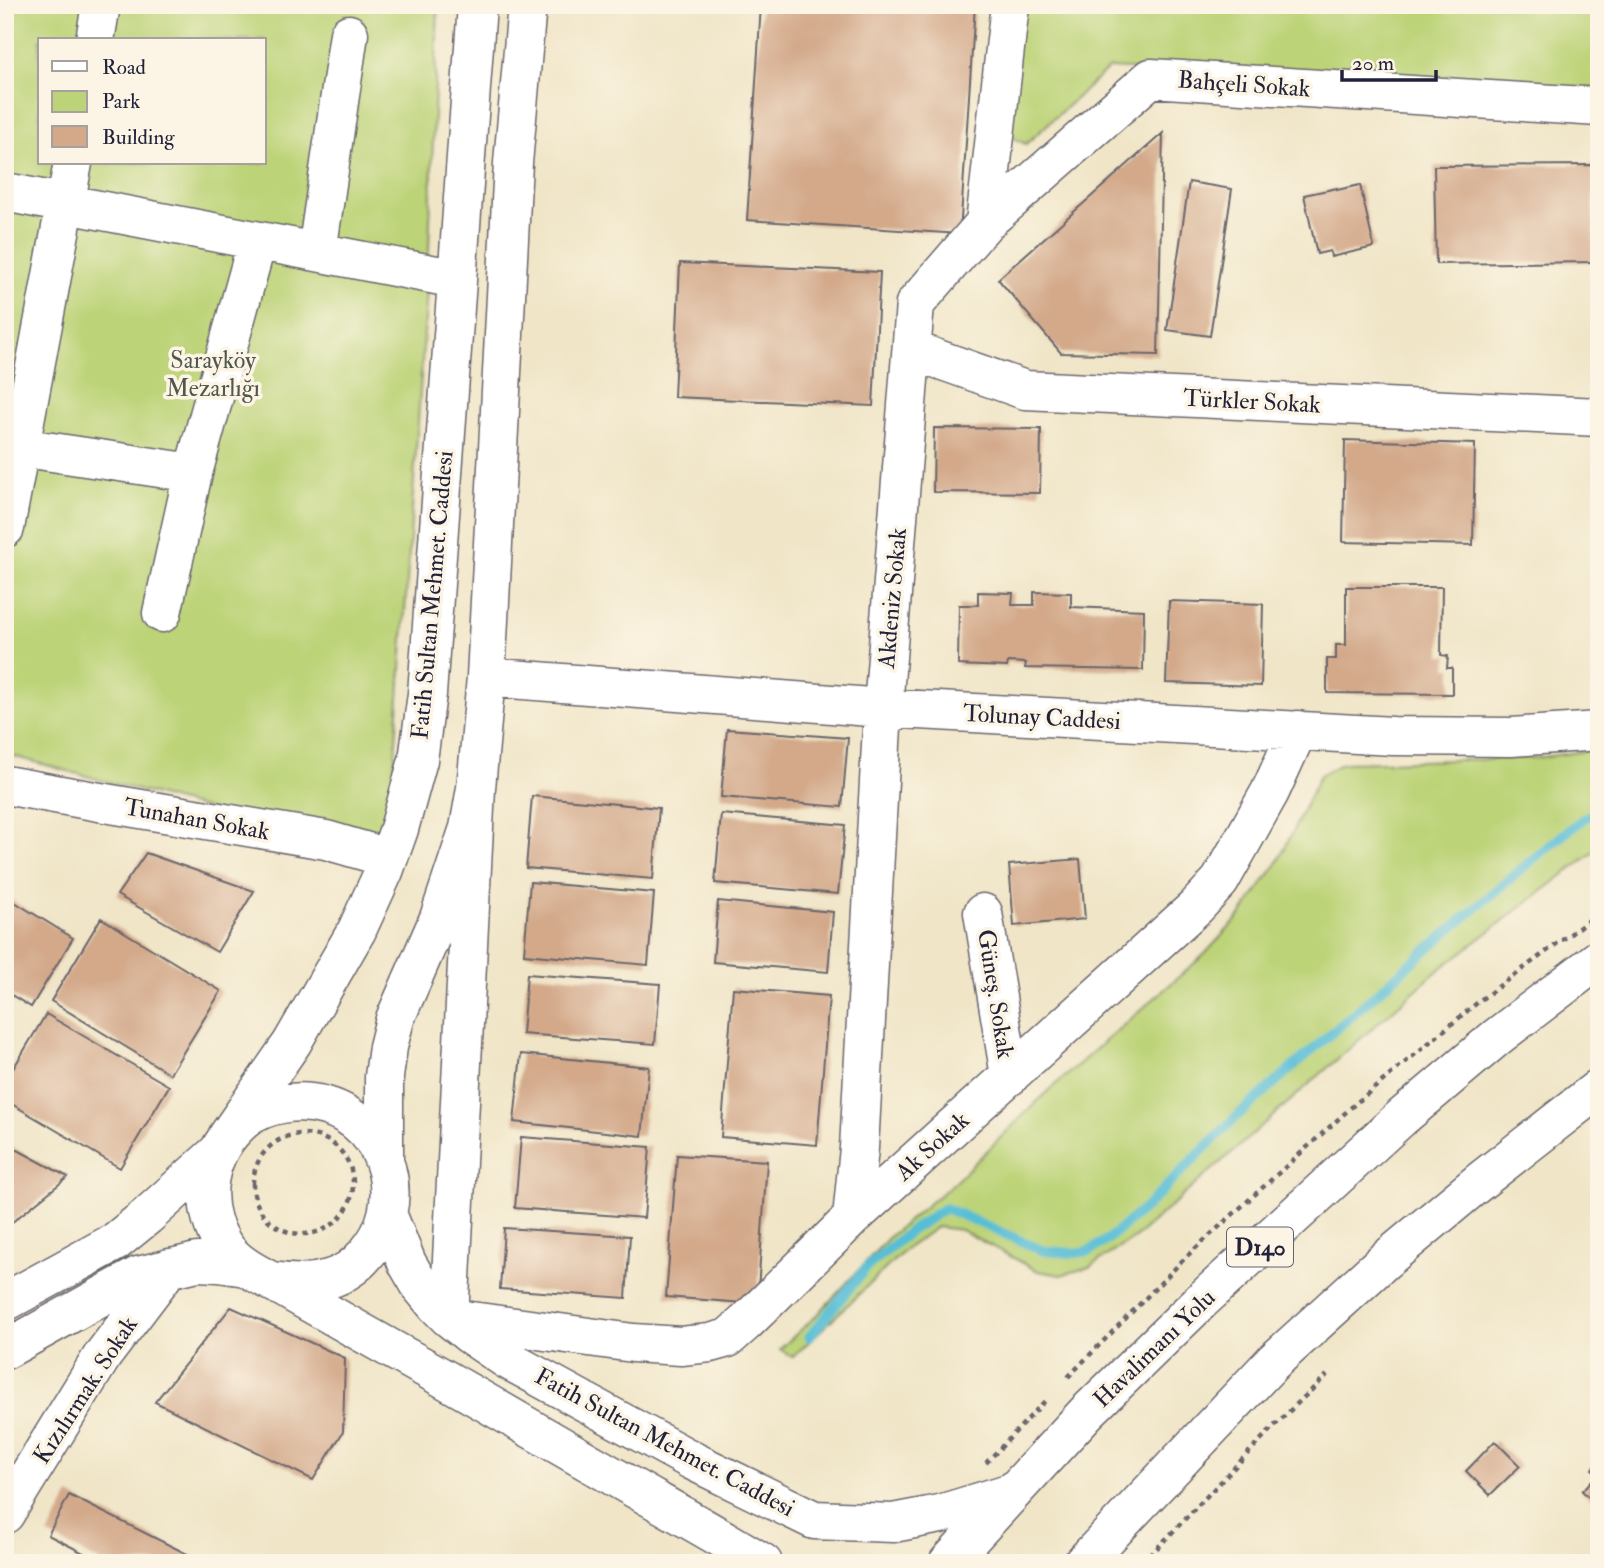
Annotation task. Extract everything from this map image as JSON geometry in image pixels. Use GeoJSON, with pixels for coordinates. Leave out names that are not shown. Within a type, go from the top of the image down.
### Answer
{"type":"FeatureCollection","features":[{"type":"Feature","properties":{"kind":"main road"},"geometry":{"type":"LineString","coordinates":[[95,38],[101,5]]}},
{"type":"Feature","properties":{"kind":"main road","name":"Fatih Sultan Mehmet. Caddesi"},"geometry":{"type":"LineString","coordinates":[[477,5],[427,694],[418,760],[399,829],[357,930],[298,1032],[222,1145],[207,1185],[210,1216],[223,1245],[259,1274],[763,1563]]}},
{"type":"Feature","properties":{"kind":"main road","name":"Fatih Sultan Mehmet. Caddesi"},"geometry":{"type":"LineString","coordinates":[[259,1274],[302,1285],[331,1279],[357,1265],[376,1243],[388,1216],[390,1186],[384,1160],[384,1077],[388,1047],[395,1019],[439,918],[469,828],[477,788],[486,677],[513,163],[527,5]]}},
{"type":"Feature","properties":{"kind":"main road"},"geometry":{"type":"LineString","coordinates":[[985,223],[1010,5]]}},
{"type":"Feature","properties":{"kind":"main road"},"geometry":{"type":"LineString","coordinates":[[317,252],[349,34]]}},
{"type":"Feature","properties":{"kind":"main road","name":"Bahçeli Sokak"},"geometry":{"type":"LineString","coordinates":[[985,223],[1151,78],[1599,107]]}},
{"type":"Feature","properties":{"kind":"main road"},"geometry":{"type":"LineString","coordinates":[[5,528],[13,446],[73,164]]}},
{"type":"Feature","properties":{"kind":"main road"},"geometry":{"type":"LineString","coordinates":[[5,192],[457,279]]}},
{"type":"Feature","properties":{"kind":"main road","name":"Akdeniz Sokak"},"geometry":{"type":"LineString","coordinates":[[852,1218],[859,1147],[883,708],[915,304],[985,223]]}},
{"type":"Feature","properties":{"kind":"main road"},"geometry":{"type":"LineString","coordinates":[[162,613],[192,473],[257,242]]}},
{"type":"Feature","properties":{"kind":"main road","name":"Türkler Sokak"},"geometry":{"type":"LineString","coordinates":[[912,351],[1025,390],[1599,417]]}},
{"type":"Feature","properties":{"kind":"main road"},"geometry":{"type":"LineString","coordinates":[[13,446],[192,473]]}},
{"type":"Feature","properties":{"kind":"main road","name":"Tolunay Caddesi"},"geometry":{"type":"LineString","coordinates":[[486,677],[883,708],[1393,736],[1511,737],[1599,730]]}},
{"type":"Feature","properties":{"kind":"main road","name":"Ak Sokak"},"geometry":{"type":"LineString","coordinates":[[449,1318],[633,1343],[681,1346],[728,1338],[852,1218],[1196,907],[1220,881],[1270,792],[1298,730]]}},
{"type":"Feature","properties":{"kind":"main road","name":"Tunahan Sokak"},"geometry":{"type":"LineString","coordinates":[[5,785],[327,840],[388,858]]}},
{"type":"Feature","properties":{"kind":"main road"},"geometry":{"type":"LineString","coordinates":[[449,1318],[477,788]]}},
{"type":"Feature","properties":{"kind":"main road","name":"Güneş. Sokak"},"geometry":{"type":"LineString","coordinates":[[983,913],[1010,1076]]}},
{"type":"Feature","properties":{"kind":"main road","name":"Havalimanı Yolu"},"geometry":{"type":"LineString","coordinates":[[948,1563],[1086,1413],[1201,1301],[1401,1118],[1497,1037],[1599,959]]}},
{"type":"Feature","properties":{"kind":"main road"},"geometry":{"type":"LineString","coordinates":[[1083,1563],[1273,1362],[1383,1262],[1599,1088]]}},
{"type":"Feature","properties":{"kind":"main road","name":"Fatih Sultan Mehmet. Caddesi"},"geometry":{"type":"LineString","coordinates":[[222,1145],[247,1118],[272,1106],[299,1102],[326,1106],[351,1118],[371,1136],[384,1160]]}},
{"type":"Feature","properties":{"kind":"main road"},"geometry":{"type":"LineString","coordinates":[[5,1303],[115,1242],[147,1216],[222,1145]]}},
{"type":"Feature","properties":{"kind":"main road","name":"Fatih Sultan Mehmet. Caddesi"},"geometry":{"type":"LineString","coordinates":[[388,1216],[407,1263],[435,1304],[449,1318],[506,1359],[693,1461],[814,1520],[893,1523],[940,1514],[1012,1492]]}},
{"type":"Feature","properties":{"kind":"main road"},"geometry":{"type":"LineString","coordinates":[[5,1350],[138,1276],[197,1262],[219,1263],[259,1274]]}},
{"type":"Feature","properties":{"kind":"main road","name":"Kızılırmak. Sokak"},"geometry":{"type":"LineString","coordinates":[[5,1514],[103,1355],[169,1268]]}},
{"type":"Feature","properties":{"kind":"path"},"geometry":{"type":"LineString","coordinates":[[301,1133],[316,1135],[331,1141],[343,1152],[351,1166],[354,1182],[352,1198],[345,1212],[334,1223],[320,1231],[304,1234],[288,1232],[274,1225],[263,1214],[255,1200],[254,1170],[261,1155],[272,1144],[301,1133]]}},
{"type":"Feature","properties":{"kind":"path"},"geometry":{"type":"LineString","coordinates":[[1143,1563],[1262,1437],[1327,1375]]}},
{"type":"Feature","properties":{"kind":"green space","name":"Sarayköy Mezarlığı"},"geometry":{"type":"Polygon","coordinates":[[[5,5],[438,5],[428,275],[388,858],[5,754],[5,5]]]}},
{"type":"Feature","properties":{"kind":"green space"},"geometry":{"type":"Polygon","coordinates":[[[1008,5],[1599,5],[1599,93],[1109,68],[1026,144],[996,130],[1008,5]]]}},
{"type":"Feature","properties":{"kind":"green space"},"geometry":{"type":"Polygon","coordinates":[[[1599,749],[1599,848],[1436,972],[1136,1237],[1089,1267],[1061,1275],[1038,1271],[961,1230],[937,1227],[907,1248],[793,1357],[780,1349],[818,1314],[891,1235],[955,1182],[1047,1092],[1205,954],[1239,917],[1278,862],[1320,775],[1343,763],[1536,758],[1599,749]]]}},
{"type":"Feature","properties":{"kind":"building"},"geometry":{"type":"Polygon","coordinates":[[[761,5],[975,5],[960,234],[747,220],[761,5]]]}},
{"type":"Feature","properties":{"kind":"building"},"geometry":{"type":"Polygon","coordinates":[[[1163,133],[1158,355],[1061,353],[998,279],[1163,133]]]}},
{"type":"Feature","properties":{"kind":"building"},"geometry":{"type":"Polygon","coordinates":[[[1593,165],[1594,262],[1436,264],[1434,166],[1593,165]]]}},
{"type":"Feature","properties":{"kind":"building"},"geometry":{"type":"Polygon","coordinates":[[[1189,182],[1232,189],[1210,336],[1167,330],[1189,182]]]}},
{"type":"Feature","properties":{"kind":"building"},"geometry":{"type":"Polygon","coordinates":[[[1360,185],[1374,247],[1331,257],[1330,251],[1317,254],[1304,195],[1360,185]]]}},
{"type":"Feature","properties":{"kind":"building"},"geometry":{"type":"Polygon","coordinates":[[[680,263],[880,272],[873,406],[674,397],[680,263]]]}},
{"type":"Feature","properties":{"kind":"building"},"geometry":{"type":"Polygon","coordinates":[[[934,428],[1041,429],[1040,493],[933,492],[934,428]]]}},
{"type":"Feature","properties":{"kind":"building"},"geometry":{"type":"Polygon","coordinates":[[[1345,440],[1475,444],[1473,545],[1343,542],[1345,440]]]}},
{"type":"Feature","properties":{"kind":"building"},"geometry":{"type":"Polygon","coordinates":[[[1346,587],[1442,587],[1441,655],[1448,656],[1447,668],[1452,668],[1452,694],[1327,693],[1327,659],[1336,659],[1336,645],[1346,645],[1346,587]]]}},
{"type":"Feature","properties":{"kind":"building"},"geometry":{"type":"Polygon","coordinates":[[[978,592],[1013,593],[1012,605],[1034,605],[1034,592],[1071,593],[1071,607],[1144,610],[1143,670],[1025,668],[1026,663],[1008,662],[1007,667],[958,665],[959,605],[978,605],[978,592]]]}},
{"type":"Feature","properties":{"kind":"building"},"geometry":{"type":"Polygon","coordinates":[[[1169,601],[1263,604],[1261,686],[1166,683],[1169,601]]]}},
{"type":"Feature","properties":{"kind":"building"},"geometry":{"type":"Polygon","coordinates":[[[727,729],[848,738],[842,807],[721,797],[727,729]]]}},
{"type":"Feature","properties":{"kind":"building"},"geometry":{"type":"Polygon","coordinates":[[[532,796],[659,808],[653,879],[526,868],[532,796]]]}},
{"type":"Feature","properties":{"kind":"building"},"geometry":{"type":"Polygon","coordinates":[[[721,814],[845,825],[838,894],[715,883],[721,814]]]}},
{"type":"Feature","properties":{"kind":"building"},"geometry":{"type":"Polygon","coordinates":[[[146,853],[254,891],[217,952],[117,895],[146,853]]]}},
{"type":"Feature","properties":{"kind":"building"},"geometry":{"type":"Polygon","coordinates":[[[1080,859],[1085,919],[1014,926],[1009,865],[1080,859]]]}},
{"type":"Feature","properties":{"kind":"building"},"geometry":{"type":"Polygon","coordinates":[[[530,882],[654,893],[648,965],[524,954],[530,882]]]}},
{"type":"Feature","properties":{"kind":"building"},"geometry":{"type":"Polygon","coordinates":[[[5,896],[73,938],[31,1007],[5,991],[5,896]]]}},
{"type":"Feature","properties":{"kind":"building"},"geometry":{"type":"Polygon","coordinates":[[[718,901],[833,912],[828,972],[713,962],[718,901]]]}},
{"type":"Feature","properties":{"kind":"building"},"geometry":{"type":"Polygon","coordinates":[[[101,918],[221,991],[170,1074],[51,1001],[101,918]]]}},
{"type":"Feature","properties":{"kind":"building"},"geometry":{"type":"Polygon","coordinates":[[[527,974],[660,984],[655,1044],[522,1034],[527,974]]]}},
{"type":"Feature","properties":{"kind":"building"},"geometry":{"type":"Polygon","coordinates":[[[733,988],[829,996],[817,1145],[721,1137],[733,988]]]}},
{"type":"Feature","properties":{"kind":"building"},"geometry":{"type":"Polygon","coordinates":[[[46,1014],[169,1086],[120,1168],[5,1100],[5,1082],[46,1014]]]}},
{"type":"Feature","properties":{"kind":"building"},"geometry":{"type":"Polygon","coordinates":[[[521,1054],[649,1067],[642,1136],[514,1122],[521,1054]]]}},
{"type":"Feature","properties":{"kind":"building"},"geometry":{"type":"Polygon","coordinates":[[[521,1137],[650,1147],[644,1218],[515,1208],[521,1137]]]}},
{"type":"Feature","properties":{"kind":"building"},"geometry":{"type":"Polygon","coordinates":[[[5,1143],[68,1177],[5,1228],[5,1143]]]}},
{"type":"Feature","properties":{"kind":"building"},"geometry":{"type":"Polygon","coordinates":[[[677,1155],[767,1161],[757,1304],[666,1297],[677,1155]]]}},
{"type":"Feature","properties":{"kind":"building"},"geometry":{"type":"Polygon","coordinates":[[[504,1228],[630,1236],[626,1298],[500,1289],[504,1228]]]}},
{"type":"Feature","properties":{"kind":"building"},"geometry":{"type":"Polygon","coordinates":[[[231,1307],[345,1358],[343,1432],[313,1480],[155,1402],[231,1307]]]}},
{"type":"Feature","properties":{"kind":"building"},"geometry":{"type":"Polygon","coordinates":[[[1495,1441],[1520,1466],[1490,1495],[1466,1471],[1495,1441]]]}},
{"type":"Feature","properties":{"kind":"building"},"geometry":{"type":"Polygon","coordinates":[[[1599,1461],[1599,1506],[1582,1491],[1598,1474],[1592,1469],[1599,1461]]]}},
{"type":"Feature","properties":{"kind":"building"},"geometry":{"type":"Polygon","coordinates":[[[69,1495],[205,1563],[103,1563],[48,1535],[69,1495]]]}},
{"type":"Feature","properties":{"kind":"waterway"},"geometry":{"type":"LineString","coordinates":[[809,1337],[867,1267],[910,1231],[945,1208],[1044,1251],[1090,1251],[1108,1239],[1146,1207],[1235,1118],[1417,958],[1544,850],[1583,819],[1599,810]]}}]}
